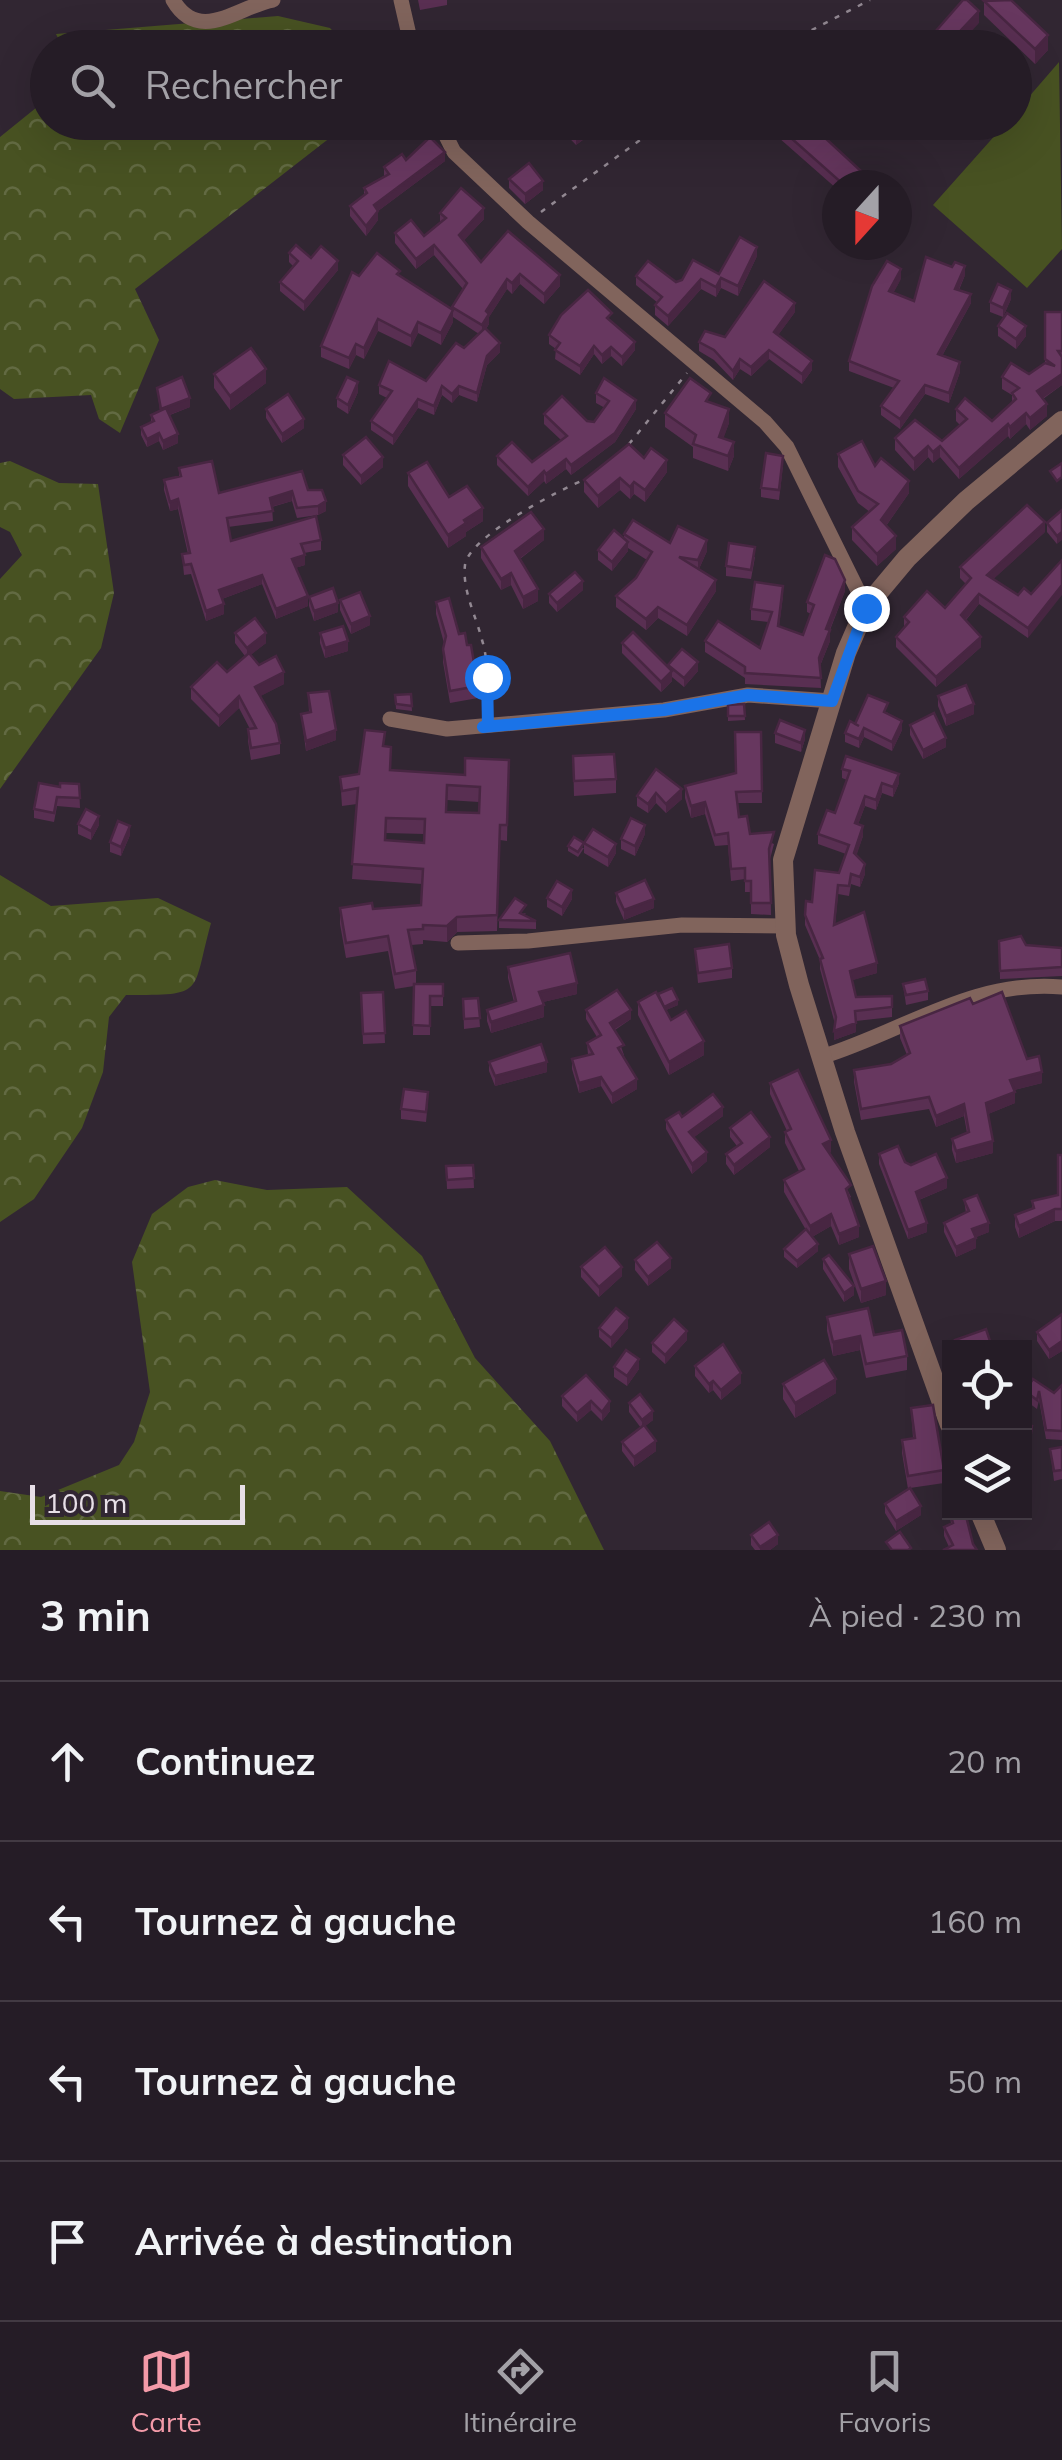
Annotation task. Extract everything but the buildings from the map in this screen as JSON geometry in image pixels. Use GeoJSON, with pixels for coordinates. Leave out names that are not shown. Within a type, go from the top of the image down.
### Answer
{"type":"FeatureCollection","features":[{"type":"Feature","properties":{"kind":"street"},"geometry":{"type":"LineString","coordinates":[[174,0],[179,9],[199,22],[227,20],[273,0]]}},
{"type":"Feature","properties":{"kind":"street"},"geometry":{"type":"LineString","coordinates":[[397,1],[406,30]]}},
{"type":"Feature","properties":{"kind":"street"},"geometry":{"type":"LineString","coordinates":[[448,140],[454,152],[528,222],[696,362],[787,447],[866,608]]}},
{"type":"Feature","properties":{"kind":"street"},"geometry":{"type":"LineString","coordinates":[[942,1403],[821,1058],[786,926],[783,860],[791,823],[866,608],[907,558],[966,500],[1062,421]]}},
{"type":"Feature","properties":{"kind":"street"},"geometry":{"type":"LineString","coordinates":[[390,720],[432,728],[483,727],[664,710],[748,695],[832,701]]}},
{"type":"Feature","properties":{"kind":"street"},"geometry":{"type":"LineString","coordinates":[[458,943],[528,942],[682,925],[786,926]]}},
{"type":"Feature","properties":{"kind":"street"},"geometry":{"type":"LineString","coordinates":[[821,1058],[864,1044],[954,1000],[1014,988],[1062,987]]}},
{"type":"Feature","properties":{"kind":"street"},"geometry":{"type":"LineString","coordinates":[[983,1520],[996,1550]]}},
{"type":"Feature","properties":{"kind":"path"},"geometry":{"type":"LineString","coordinates":[[812,30],[870,0]]}},
{"type":"Feature","properties":{"kind":"path"},"geometry":{"type":"LineString","coordinates":[[528,222],[640,140]]}},
{"type":"Feature","properties":{"kind":"path"},"geometry":{"type":"LineString","coordinates":[[620,454],[696,362]]}},
{"type":"Feature","properties":{"kind":"path"},"geometry":{"type":"LineString","coordinates":[[483,727],[488,726],[484,644],[467,589],[465,563],[473,546],[548,494],[591,477]]}},
{"type":"Feature","properties":{"kind":"green space"},"geometry":{"type":"Polygon","coordinates":[[[278,16],[332,30],[105,30],[278,16]]]}},
{"type":"Feature","properties":{"kind":"green space"},"geometry":{"type":"Polygon","coordinates":[[[1059,62],[1062,249],[1027,288],[933,205],[991,140],[1032,140],[1032,93],[1059,62]]]}},
{"type":"Feature","properties":{"kind":"green space"},"geometry":{"type":"Polygon","coordinates":[[[30,113],[30,140],[327,140],[135,289],[159,340],[120,433],[99,419],[91,395],[14,399],[0,389],[0,137],[30,113]]]}},
{"type":"Feature","properties":{"kind":"green space"},"geometry":{"type":"Polygon","coordinates":[[[10,461],[59,483],[98,484],[114,593],[101,648],[0,789],[0,579],[22,555],[10,532],[0,527],[0,463],[10,461]]]}},
{"type":"Feature","properties":{"kind":"green space"},"geometry":{"type":"Polygon","coordinates":[[[0,875],[51,906],[158,898],[211,923],[201,965],[191,986],[171,994],[126,995],[109,1017],[103,1072],[82,1128],[34,1199],[0,1222],[0,875]]]}},
{"type":"Feature","properties":{"kind":"green space"},"geometry":{"type":"Polygon","coordinates":[[[215,1180],[267,1190],[347,1187],[422,1256],[475,1358],[550,1441],[604,1550],[0,1550],[0,1491],[41,1497],[119,1465],[134,1442],[150,1392],[132,1262],[152,1214],[188,1187],[215,1180]]]}},
{"type":"Feature","properties":{"kind":"route"},"geometry":{"type":"LineString","coordinates":[[487,677],[488,726],[483,727],[664,710],[748,695],[832,701],[866,608]]}}]}
